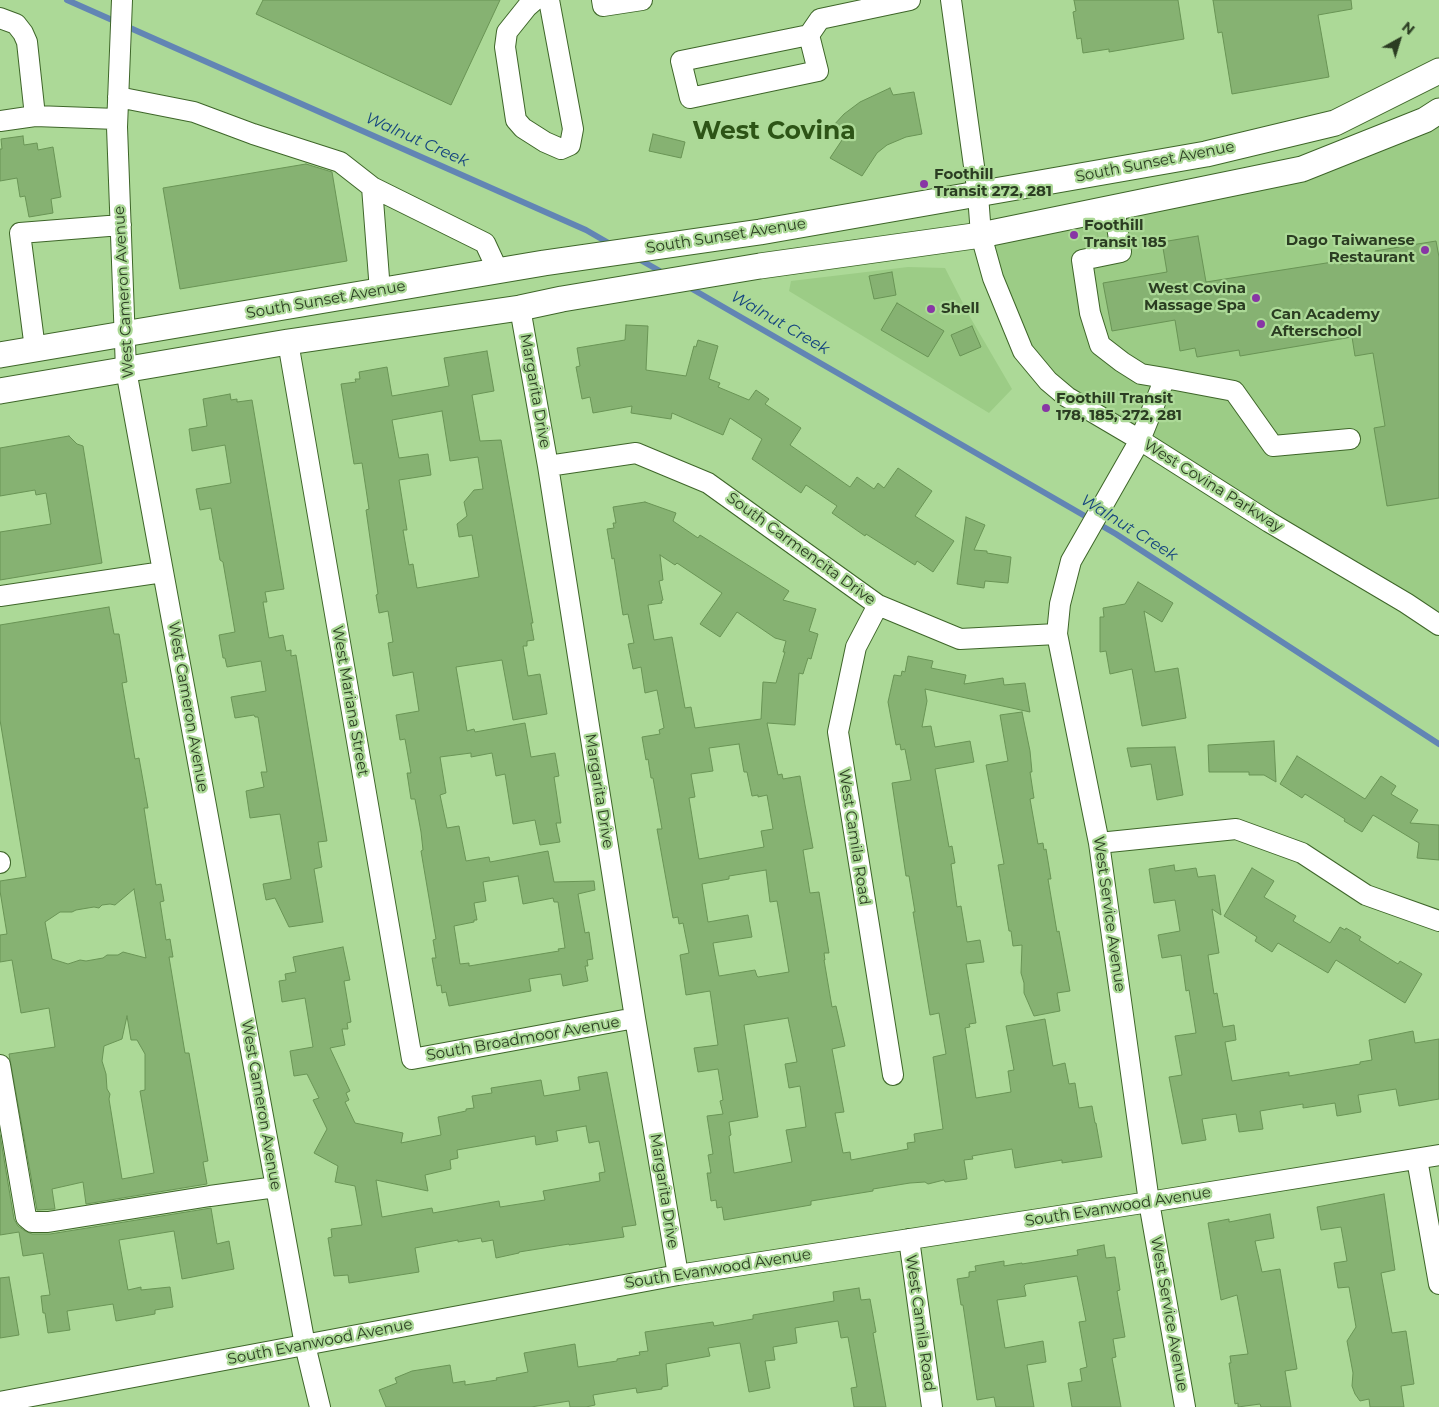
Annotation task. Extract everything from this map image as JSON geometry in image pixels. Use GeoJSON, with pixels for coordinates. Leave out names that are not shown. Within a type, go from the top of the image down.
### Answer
{"type":"FeatureCollection","features":[{"type":"Feature","properties":{"kind":"main road","name":"South Sunset Avenue"},"geometry":{"type":"LineString","coordinates":[[0,354],[544,263],[746,234],[1206,154],[1335,123],[1439,71]]}},
{"type":"Feature","properties":{"kind":"main road"},"geometry":{"type":"LineString","coordinates":[[0,392],[288,342],[520,308],[562,299],[760,266],[980,234],[1302,169],[1425,120],[1439,111]]}},
{"type":"Feature","properties":{"kind":"street","name":"West Cameron Avenue"},"geometry":{"type":"LineString","coordinates":[[122,0],[117,123],[126,370],[305,1345],[320,1407]]}},
{"type":"Feature","properties":{"kind":"street"},"geometry":{"type":"LineString","coordinates":[[535,0],[507,32],[505,47],[516,120],[523,128],[545,142],[561,149],[570,145],[574,129],[549,0]]}},
{"type":"Feature","properties":{"kind":"street"},"geometry":{"type":"LineString","coordinates":[[602,0],[603,6],[642,0]]}},
{"type":"Feature","properties":{"kind":"street"},"geometry":{"type":"LineString","coordinates":[[809,35],[818,71],[690,98],[681,60],[809,35],[820,19],[910,0]]}},
{"type":"Feature","properties":{"kind":"street","name":"West Covina Parkway"},"geometry":{"type":"LineString","coordinates":[[951,0],[978,195],[980,234],[993,278],[1023,350],[1048,381],[1067,397],[1140,440],[1269,522],[1406,603],[1439,625]]}},
{"type":"Feature","properties":{"kind":"street"},"geometry":{"type":"LineString","coordinates":[[0,18],[16,24],[23,33],[26,42],[35,116]]}},
{"type":"Feature","properties":{"kind":"street"},"geometry":{"type":"LineString","coordinates":[[118,97],[194,112],[253,134],[340,162],[372,188],[485,243],[498,271]]}},
{"type":"Feature","properties":{"kind":"street"},"geometry":{"type":"LineString","coordinates":[[0,121],[35,116],[117,123]]}},
{"type":"Feature","properties":{"kind":"street"},"geometry":{"type":"LineString","coordinates":[[372,188],[380,291]]}},
{"type":"Feature","properties":{"kind":"street"},"geometry":{"type":"LineString","coordinates":[[1114,207],[1121,252],[1082,260],[1093,321],[1100,345],[1141,374],[1234,391],[1273,446],[1350,439]]}},
{"type":"Feature","properties":{"kind":"street"},"geometry":{"type":"LineString","coordinates":[[35,349],[20,232],[121,224]]}},
{"type":"Feature","properties":{"kind":"street","name":"Margarita Drive"},"geometry":{"type":"LineString","coordinates":[[520,308],[548,466],[635,1018],[678,1274]]}},
{"type":"Feature","properties":{"kind":"street","name":"West Mariana Street"},"geometry":{"type":"LineString","coordinates":[[288,342],[412,1059]]}},
{"type":"Feature","properties":{"kind":"street","name":"West Service Avenue"},"geometry":{"type":"LineString","coordinates":[[1165,378],[1140,440],[1071,561],[1060,604],[1057,634],[1099,842],[1149,1202],[1185,1407]]}},
{"type":"Feature","properties":{"kind":"street","name":"South Carmencita Drive"},"geometry":{"type":"LineString","coordinates":[[548,466],[636,453],[708,483],[878,605],[960,639],[1057,634]]}},
{"type":"Feature","properties":{"kind":"street"},"geometry":{"type":"LineString","coordinates":[[0,596],[163,572]]}},
{"type":"Feature","properties":{"kind":"street","name":"West Camila Road"},"geometry":{"type":"LineString","coordinates":[[878,605],[856,647],[838,732],[892,1075]]}},
{"type":"Feature","properties":{"kind":"street"},"geometry":{"type":"LineString","coordinates":[[1099,842],[1236,829],[1302,852],[1366,895],[1439,920]]}},
{"type":"Feature","properties":{"kind":"street","name":"South Broadmoor Avenue"},"geometry":{"type":"LineString","coordinates":[[412,1059],[635,1018]]}},
{"type":"Feature","properties":{"kind":"street"},"geometry":{"type":"LineString","coordinates":[[0,1065],[26,1217],[32,1222],[48,1222],[276,1187]]}},
{"type":"Feature","properties":{"kind":"street","name":"South Evanwood Avenue"},"geometry":{"type":"LineString","coordinates":[[5,1403],[678,1274],[1149,1202],[1439,1155]]}},
{"type":"Feature","properties":{"kind":"street"},"geometry":{"type":"LineString","coordinates":[[1417,1159],[1439,1284]]}},
{"type":"Feature","properties":{"kind":"street","name":"West Camila Road"},"geometry":{"type":"LineString","coordinates":[[908,1239],[932,1407]]}},
{"type":"Feature","properties":{"kind":"shaded area"},"geometry":{"type":"Polygon","coordinates":[[[1439,111],[1439,625],[1067,397],[1023,351],[981,235],[1302,169],[1439,111]]]}},
{"type":"Feature","properties":{"kind":"shaded area"},"geometry":{"type":"Polygon","coordinates":[[[908,267],[945,268],[970,317],[1012,389],[989,413],[789,291],[791,281],[908,267]]]}},
{"type":"Feature","properties":{"kind":"building"},"geometry":{"type":"Polygon","coordinates":[[[263,0],[500,0],[451,105],[256,14],[263,0]]]}},
{"type":"Feature","properties":{"kind":"building"},"geometry":{"type":"Polygon","coordinates":[[[1074,0],[1178,0],[1184,39],[1109,52],[1109,49],[1083,53],[1081,38],[1077,39],[1073,12],[1076,11],[1074,0]]]}},
{"type":"Feature","properties":{"kind":"building"},"geometry":{"type":"Polygon","coordinates":[[[1213,0],[1351,0],[1352,9],[1318,15],[1329,77],[1232,94],[1222,32],[1218,33],[1213,0]]]}},
{"type":"Feature","properties":{"kind":"building"},"geometry":{"type":"Polygon","coordinates":[[[890,88],[893,95],[914,92],[922,134],[906,137],[887,145],[877,153],[862,176],[830,158],[844,137],[832,127],[844,114],[860,102],[890,88]]]}},
{"type":"Feature","properties":{"kind":"building"},"geometry":{"type":"Polygon","coordinates":[[[653,134],[685,142],[681,158],[649,151],[653,134]]]}},
{"type":"Feature","properties":{"kind":"building"},"geometry":{"type":"Polygon","coordinates":[[[23,136],[24,145],[37,143],[38,150],[53,147],[61,197],[51,199],[53,213],[29,217],[25,196],[20,197],[17,178],[0,181],[1,139],[23,136]]]}},
{"type":"Feature","properties":{"kind":"building"},"geometry":{"type":"Polygon","coordinates":[[[306,164],[332,172],[347,261],[180,289],[163,188],[306,164]]]}},
{"type":"Feature","properties":{"kind":"building"},"geometry":{"type":"Polygon","coordinates":[[[1198,236],[1206,282],[1339,261],[1340,264],[1376,258],[1375,251],[1436,241],[1439,257],[1439,498],[1387,506],[1374,428],[1385,426],[1373,353],[1355,356],[1352,337],[1240,356],[1239,350],[1197,357],[1195,348],[1180,351],[1175,320],[1112,331],[1103,283],[1167,272],[1162,242],[1198,236]]]}},
{"type":"Feature","properties":{"kind":"building"},"geometry":{"type":"Polygon","coordinates":[[[892,272],[896,295],[874,299],[869,276],[892,272]]]}},
{"type":"Feature","properties":{"kind":"building"},"geometry":{"type":"Polygon","coordinates":[[[897,303],[944,331],[928,357],[881,330],[897,303]]]}},
{"type":"Feature","properties":{"kind":"building"},"geometry":{"type":"Polygon","coordinates":[[[626,325],[648,326],[646,370],[686,376],[694,346],[696,347],[698,340],[718,346],[709,379],[720,383],[718,387],[749,400],[756,390],[769,399],[765,404],[801,428],[790,445],[850,487],[857,477],[874,489],[878,483],[884,488],[898,468],[932,491],[915,516],[954,541],[933,572],[917,561],[915,565],[866,534],[865,536],[832,513],[837,506],[806,485],[801,493],[752,459],[762,439],[730,418],[723,435],[672,413],[671,419],[631,413],[632,406],[593,413],[590,397],[582,399],[576,367],[580,366],[577,348],[625,340],[626,325]]]}},
{"type":"Feature","properties":{"kind":"building"},"geometry":{"type":"Polygon","coordinates":[[[972,326],[981,347],[960,356],[951,335],[972,326]]]}},
{"type":"Feature","properties":{"kind":"building"},"geometry":{"type":"Polygon","coordinates":[[[487,351],[494,391],[472,395],[480,441],[501,440],[533,623],[531,623],[534,640],[527,641],[527,646],[523,646],[528,676],[540,674],[547,714],[513,720],[502,660],[456,667],[467,731],[474,729],[475,732],[525,723],[531,757],[555,753],[559,776],[554,777],[561,823],[556,823],[560,842],[540,845],[535,820],[513,824],[505,774],[496,776],[492,753],[471,757],[471,753],[440,757],[446,793],[440,795],[447,828],[459,826],[466,861],[489,857],[490,862],[548,851],[554,882],[594,881],[595,890],[578,894],[585,933],[589,932],[593,959],[587,960],[588,966],[585,966],[588,981],[563,986],[561,974],[529,979],[531,991],[449,1006],[446,992],[442,993],[441,985],[437,986],[432,958],[436,958],[433,940],[436,939],[421,851],[423,850],[421,832],[415,799],[411,799],[407,773],[411,773],[405,739],[400,740],[396,715],[419,711],[413,672],[393,676],[388,643],[393,642],[388,611],[379,613],[376,595],[378,594],[366,510],[369,509],[362,463],[354,464],[341,384],[356,382],[355,379],[360,379],[359,372],[387,367],[392,396],[449,386],[444,358],[487,351]],[[442,411],[392,420],[399,458],[428,454],[431,475],[399,480],[407,530],[403,530],[409,565],[413,564],[417,588],[479,577],[472,535],[459,537],[457,524],[467,516],[464,502],[474,490],[483,489],[478,457],[450,461],[442,411]],[[518,876],[483,882],[486,901],[474,903],[477,920],[454,926],[460,964],[469,963],[469,966],[559,951],[558,949],[565,948],[558,902],[554,902],[553,898],[523,904],[518,876]]]}},
{"type":"Feature","properties":{"kind":"building"},"geometry":{"type":"Polygon","coordinates":[[[230,394],[231,400],[237,399],[237,402],[252,400],[284,589],[265,592],[267,602],[263,602],[269,638],[283,635],[286,651],[291,650],[291,656],[296,655],[327,841],[318,842],[322,867],[314,869],[323,922],[289,927],[275,898],[266,900],[263,884],[291,879],[280,814],[250,818],[246,791],[264,787],[261,772],[267,772],[258,717],[254,715],[235,718],[231,697],[266,691],[261,661],[227,667],[225,658],[223,658],[219,635],[235,632],[223,562],[220,560],[211,508],[200,510],[196,489],[231,483],[225,445],[192,451],[189,429],[207,426],[203,399],[230,394]]]}},
{"type":"Feature","properties":{"kind":"building"},"geometry":{"type":"Polygon","coordinates":[[[69,436],[77,444],[83,446],[102,563],[0,580],[0,532],[51,524],[46,493],[36,495],[35,490],[0,496],[0,448],[69,436]]]}},
{"type":"Feature","properties":{"kind":"building"},"geometry":{"type":"Polygon","coordinates":[[[645,502],[676,513],[673,521],[698,538],[700,535],[789,591],[783,600],[816,609],[809,631],[818,634],[811,659],[808,658],[803,674],[799,673],[795,725],[767,723],[778,775],[782,774],[783,779],[800,776],[813,848],[803,850],[810,893],[819,892],[829,953],[824,953],[824,960],[832,1007],[836,1006],[845,1046],[832,1049],[844,1112],[835,1113],[843,1153],[850,1152],[851,1160],[908,1149],[907,1143],[915,1142],[914,1134],[943,1129],[933,1057],[946,1054],[939,1013],[930,1015],[913,912],[915,912],[909,876],[906,876],[892,783],[911,780],[905,749],[901,750],[900,744],[896,745],[888,702],[894,675],[901,676],[902,671],[905,672],[908,656],[933,661],[931,668],[966,675],[964,684],[1003,678],[1004,685],[1025,683],[1030,712],[925,689],[927,701],[922,727],[931,726],[935,747],[970,741],[974,762],[935,769],[949,847],[952,846],[955,863],[951,864],[957,907],[961,906],[967,942],[980,940],[984,962],[966,964],[976,1023],[969,1024],[970,1027],[965,1028],[976,1098],[1011,1092],[1008,1071],[1014,1070],[1006,1026],[1045,1019],[1053,1066],[1065,1063],[1069,1084],[1075,1083],[1079,1108],[1092,1106],[1102,1157],[1062,1163],[1062,1160],[1015,1168],[1012,1149],[972,1156],[973,1159],[964,1160],[967,1179],[945,1182],[944,1180],[928,1184],[925,1182],[910,1183],[873,1189],[873,1191],[811,1201],[811,1205],[724,1220],[722,1207],[717,1208],[716,1200],[711,1201],[707,1173],[711,1173],[708,1155],[713,1154],[707,1116],[723,1114],[720,1101],[723,1100],[718,1069],[698,1072],[694,1048],[718,1045],[710,991],[686,995],[680,955],[689,953],[683,923],[679,924],[678,917],[673,918],[657,829],[662,829],[653,778],[651,778],[648,759],[646,760],[642,737],[660,734],[659,730],[664,728],[657,690],[645,693],[641,667],[633,669],[628,644],[634,643],[628,614],[623,615],[614,558],[612,559],[607,529],[614,528],[613,523],[616,523],[613,507],[645,502]],[[660,555],[663,580],[659,581],[662,603],[648,605],[654,640],[672,637],[685,708],[691,707],[695,728],[761,719],[763,682],[776,683],[785,652],[783,652],[786,641],[775,638],[737,612],[720,637],[700,624],[722,593],[677,563],[675,565],[660,555]],[[739,744],[709,748],[713,771],[691,774],[695,797],[689,798],[699,859],[764,847],[761,831],[773,829],[767,795],[752,796],[747,772],[744,772],[739,744]],[[766,870],[729,876],[729,879],[702,884],[708,922],[748,915],[752,937],[713,943],[719,976],[755,970],[758,977],[789,972],[777,901],[770,902],[766,870]],[[788,1018],[744,1025],[758,1117],[729,1122],[734,1173],[792,1162],[786,1130],[806,1127],[800,1086],[789,1088],[785,1064],[797,1062],[788,1018]]]}},
{"type":"Feature","properties":{"kind":"building"},"geometry":{"type":"Polygon","coordinates":[[[966,517],[985,525],[974,550],[1011,557],[1008,583],[985,581],[984,588],[957,584],[966,517]]]}},
{"type":"Feature","properties":{"kind":"building"},"geometry":{"type":"Polygon","coordinates":[[[1138,582],[1173,603],[1162,622],[1144,611],[1155,672],[1178,668],[1186,718],[1142,726],[1132,669],[1110,674],[1106,651],[1100,652],[1100,617],[1104,617],[1103,608],[1125,604],[1138,582]]]}},
{"type":"Feature","properties":{"kind":"building"},"geometry":{"type":"Polygon","coordinates":[[[109,607],[114,634],[119,634],[127,682],[122,683],[135,759],[139,758],[148,808],[144,808],[156,885],[161,884],[164,901],[160,902],[166,940],[170,939],[173,957],[169,957],[185,1053],[189,1053],[208,1161],[203,1162],[207,1184],[86,1204],[83,1182],[52,1189],[55,1209],[37,1210],[9,1054],[55,1047],[49,1008],[21,1013],[12,960],[0,962],[0,935],[7,934],[0,881],[26,877],[0,720],[0,625],[109,607]],[[134,889],[115,905],[102,905],[99,908],[94,907],[72,912],[60,912],[45,922],[52,959],[68,964],[80,960],[86,961],[103,958],[107,955],[118,955],[123,952],[146,958],[134,889]],[[127,1016],[122,1039],[104,1046],[102,1061],[106,1074],[107,1089],[110,1094],[109,1099],[122,1179],[154,1173],[140,1091],[145,1090],[145,1054],[137,1040],[131,1040],[127,1016]]]}},
{"type":"Feature","properties":{"kind":"building"},"geometry":{"type":"Polygon","coordinates":[[[1022,712],[1032,772],[1030,772],[1034,798],[1030,799],[1038,844],[1043,843],[1044,850],[1046,849],[1051,879],[1048,879],[1070,991],[1057,993],[1060,1011],[1034,1016],[1024,993],[1021,973],[1022,945],[1013,946],[1011,931],[1009,931],[998,865],[1004,864],[986,765],[1008,761],[1000,715],[1022,712]]]}},
{"type":"Feature","properties":{"kind":"building"},"geometry":{"type":"Polygon","coordinates":[[[1274,741],[1276,782],[1264,775],[1249,775],[1249,772],[1209,772],[1208,745],[1274,741]]]}},
{"type":"Feature","properties":{"kind":"building"},"geometry":{"type":"Polygon","coordinates":[[[1175,747],[1183,795],[1157,800],[1151,764],[1131,767],[1127,748],[1175,747]]]}},
{"type":"Feature","properties":{"kind":"building"},"geometry":{"type":"Polygon","coordinates":[[[1297,756],[1365,799],[1381,776],[1396,786],[1391,794],[1418,810],[1410,823],[1439,825],[1439,860],[1417,858],[1419,843],[1373,815],[1362,832],[1305,794],[1302,798],[1280,784],[1297,756]]]}},
{"type":"Feature","properties":{"kind":"building"},"geometry":{"type":"Polygon","coordinates":[[[1174,865],[1175,871],[1196,868],[1198,877],[1215,875],[1221,915],[1212,909],[1219,953],[1208,955],[1214,994],[1217,993],[1223,1027],[1234,1025],[1236,1040],[1225,1042],[1232,1081],[1289,1072],[1289,1076],[1360,1064],[1360,1062],[1372,1060],[1369,1040],[1413,1031],[1415,1043],[1439,1039],[1439,1099],[1399,1106],[1396,1089],[1358,1095],[1361,1112],[1337,1116],[1335,1103],[1303,1108],[1303,1104],[1260,1111],[1263,1129],[1239,1132],[1236,1114],[1202,1119],[1206,1140],[1182,1144],[1169,1077],[1182,1075],[1175,1036],[1196,1033],[1189,990],[1186,991],[1181,955],[1162,958],[1158,935],[1180,931],[1175,900],[1154,903],[1149,869],[1174,865]]]}},
{"type":"Feature","properties":{"kind":"building"},"geometry":{"type":"Polygon","coordinates":[[[1252,868],[1274,881],[1264,897],[1296,916],[1293,921],[1330,943],[1340,927],[1345,930],[1346,928],[1361,937],[1359,940],[1398,964],[1400,961],[1422,974],[1405,1003],[1336,960],[1328,973],[1278,943],[1272,952],[1255,941],[1257,937],[1224,916],[1252,868]]]}},
{"type":"Feature","properties":{"kind":"building"},"geometry":{"type":"Polygon","coordinates":[[[343,947],[350,980],[344,981],[351,1022],[347,1023],[348,1029],[342,1029],[345,1045],[330,1048],[350,1091],[346,1093],[349,1100],[345,1102],[355,1123],[403,1133],[401,1143],[441,1135],[438,1117],[474,1108],[472,1096],[492,1093],[491,1088],[541,1080],[544,1096],[580,1090],[578,1077],[607,1072],[636,1225],[622,1227],[624,1237],[519,1252],[496,1258],[493,1240],[482,1242],[481,1238],[458,1242],[458,1240],[415,1248],[419,1272],[349,1283],[348,1275],[334,1276],[328,1238],[332,1237],[331,1229],[362,1225],[355,1186],[335,1182],[338,1166],[314,1153],[327,1129],[313,1100],[319,1098],[307,1074],[294,1076],[290,1051],[313,1047],[305,998],[282,1002],[279,981],[286,980],[285,974],[296,972],[293,957],[343,947]],[[586,1126],[556,1131],[558,1141],[536,1145],[535,1136],[457,1150],[458,1158],[450,1160],[451,1169],[425,1175],[428,1191],[376,1180],[382,1217],[432,1208],[433,1213],[499,1201],[500,1207],[545,1200],[543,1191],[600,1181],[599,1173],[605,1172],[599,1141],[589,1143],[586,1126]]]}},
{"type":"Feature","properties":{"kind":"building"},"geometry":{"type":"Polygon","coordinates":[[[0,1135],[14,1219],[18,1226],[25,1231],[32,1234],[50,1234],[211,1208],[217,1244],[229,1241],[234,1269],[182,1279],[174,1231],[119,1240],[128,1290],[141,1287],[141,1290],[170,1287],[173,1307],[155,1310],[155,1314],[116,1321],[113,1304],[67,1311],[70,1330],[48,1333],[41,1296],[50,1295],[43,1253],[23,1256],[19,1232],[0,1235],[0,1135]]]}},
{"type":"Feature","properties":{"kind":"building"},"geometry":{"type":"Polygon","coordinates":[[[1384,1194],[1395,1270],[1381,1273],[1392,1333],[1406,1331],[1414,1384],[1401,1386],[1404,1407],[1370,1407],[1369,1399],[1360,1401],[1355,1394],[1352,1386],[1353,1373],[1347,1341],[1356,1327],[1349,1287],[1338,1288],[1334,1263],[1347,1261],[1341,1227],[1321,1230],[1317,1207],[1384,1194]]]}},
{"type":"Feature","properties":{"kind":"building"},"geometry":{"type":"Polygon","coordinates":[[[1270,1214],[1274,1238],[1255,1241],[1262,1272],[1280,1269],[1297,1369],[1285,1371],[1291,1407],[1261,1407],[1260,1404],[1238,1407],[1238,1403],[1235,1404],[1229,1363],[1231,1363],[1230,1356],[1248,1354],[1237,1295],[1221,1300],[1208,1223],[1229,1219],[1229,1222],[1270,1214]]]}},
{"type":"Feature","properties":{"kind":"building"},"geometry":{"type":"Polygon","coordinates":[[[1104,1245],[1106,1258],[1115,1257],[1120,1290],[1117,1291],[1125,1337],[1113,1339],[1116,1357],[1112,1358],[1121,1407],[1072,1407],[1068,1383],[1082,1381],[1080,1369],[1087,1367],[1079,1322],[1086,1321],[1077,1276],[1026,1284],[1024,1286],[1026,1296],[997,1300],[1005,1348],[1043,1341],[1046,1362],[1027,1365],[1034,1407],[996,1407],[994,1397],[977,1400],[963,1305],[961,1305],[957,1279],[969,1277],[969,1272],[976,1271],[975,1266],[1004,1261],[1004,1266],[1078,1255],[1077,1250],[1104,1245]]]}},
{"type":"Feature","properties":{"kind":"building"},"geometry":{"type":"Polygon","coordinates":[[[9,1277],[19,1335],[0,1338],[0,1278],[9,1277]]]}},
{"type":"Feature","properties":{"kind":"building"},"geometry":{"type":"Polygon","coordinates":[[[859,1288],[861,1300],[870,1299],[876,1332],[873,1333],[886,1407],[854,1407],[851,1388],[857,1387],[848,1337],[841,1338],[838,1321],[795,1328],[797,1343],[773,1347],[775,1360],[765,1361],[770,1388],[749,1392],[740,1343],[708,1348],[710,1356],[666,1364],[668,1386],[662,1387],[662,1389],[637,1393],[636,1388],[593,1395],[595,1405],[586,1407],[570,1407],[569,1401],[531,1407],[386,1407],[379,1390],[397,1383],[395,1378],[412,1371],[450,1365],[453,1383],[465,1381],[465,1385],[497,1380],[496,1378],[528,1372],[524,1353],[575,1344],[578,1367],[617,1361],[617,1359],[640,1355],[639,1352],[648,1351],[645,1332],[713,1322],[714,1326],[753,1319],[753,1315],[834,1301],[833,1292],[859,1288]]]}},
{"type":"Feature","properties":{"kind":"waterway","name":"Walnut Creek"},"geometry":{"type":"LineString","coordinates":[[67,0],[586,230],[612,245]]}},
{"type":"Feature","properties":{"kind":"waterway","name":"Walnut Creek"},"geometry":{"type":"LineString","coordinates":[[637,258],[665,274]]}},
{"type":"Feature","properties":{"kind":"waterway","name":"Walnut Creek"},"geometry":{"type":"LineString","coordinates":[[687,286],[1116,534],[1439,744]]}},
{"type":"Feature","properties":{"kind":"place","name":"Foothill Transit 272, 281"},"geometry":{"type":"Point","coordinates":[924,184]}},
{"type":"Feature","properties":{"kind":"place","name":"Foothill Transit 185"},"geometry":{"type":"Point","coordinates":[1074,235]}},
{"type":"Feature","properties":{"kind":"place","name":"Dago Taiwanese Restaurant"},"geometry":{"type":"Point","coordinates":[1425,250]}},
{"type":"Feature","properties":{"kind":"place","name":"West Covina Massage Spa"},"geometry":{"type":"Point","coordinates":[1256,298]}},
{"type":"Feature","properties":{"kind":"place","name":"Shell"},"geometry":{"type":"Point","coordinates":[931,309]}},
{"type":"Feature","properties":{"kind":"place","name":"Can Academy Afterschool"},"geometry":{"type":"Point","coordinates":[1261,324]}},
{"type":"Feature","properties":{"kind":"place","name":"Foothill Transit 178, 185, 272, 281"},"geometry":{"type":"Point","coordinates":[1046,408]}},
{"type":"Feature","properties":{"kind":"district","name":"West Covina"},"geometry":{"type":"Point","coordinates":[774,132]}}]}
